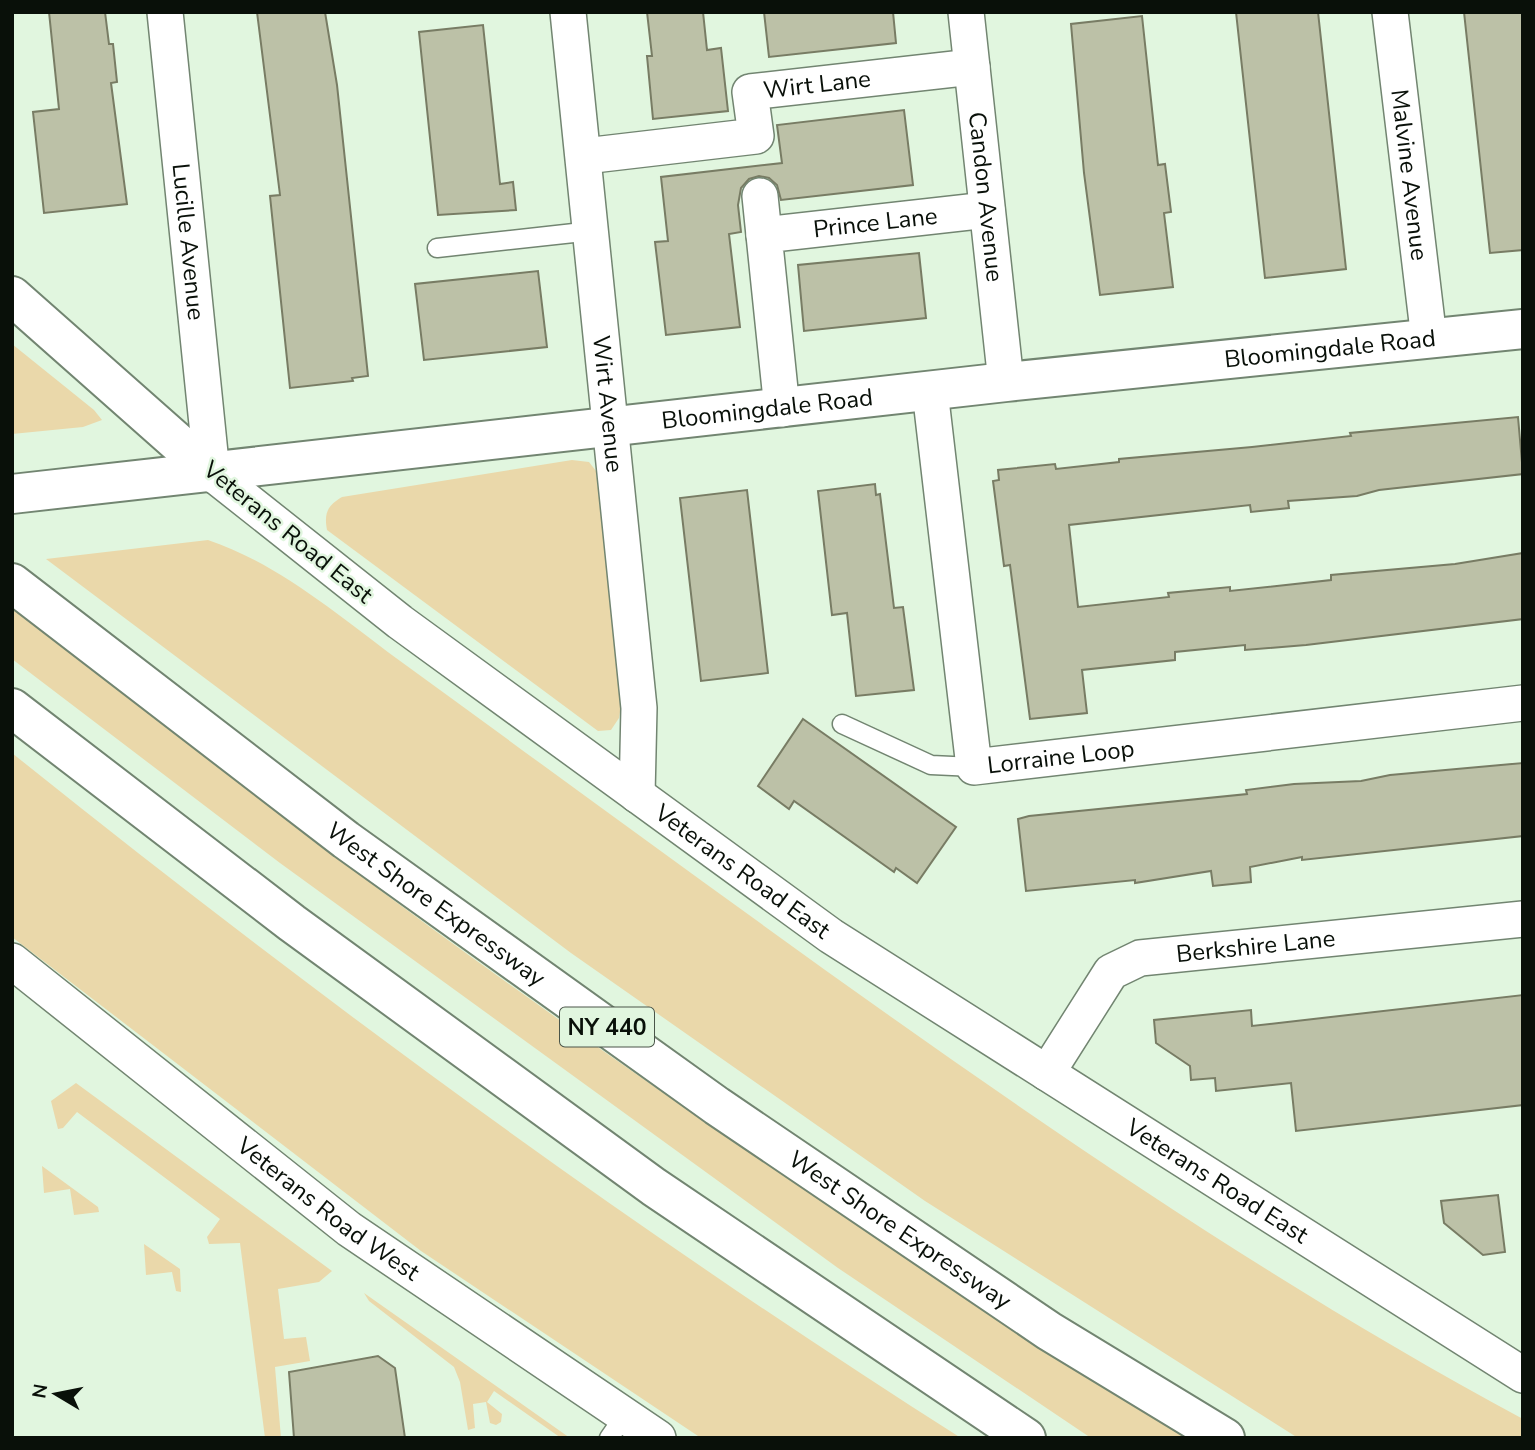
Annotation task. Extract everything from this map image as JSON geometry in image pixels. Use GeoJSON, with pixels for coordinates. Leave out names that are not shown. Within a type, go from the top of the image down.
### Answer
{"type":"FeatureCollection","features":[{"type":"Feature","properties":{"kind":"main road","name":"Veterans Road East"},"geometry":{"type":"LineString","coordinates":[[12,296],[212,473]]}},
{"type":"Feature","properties":{"kind":"main road","name":"Bloomingdale Road"},"geometry":{"type":"LineString","coordinates":[[12,494],[1006,382],[1523,329]]}},
{"type":"Feature","properties":{"kind":"main road","name":"West Shore Expressway"},"geometry":{"type":"LineString","coordinates":[[12,583],[346,840],[717,1106],[1049,1331],[1225,1438]]}},
{"type":"Feature","properties":{"kind":"main road"},"geometry":{"type":"LineString","coordinates":[[12,708],[292,923],[653,1187],[1026,1438]]}},
{"type":"Feature","properties":{"kind":"street","name":"Lucille Avenue"},"geometry":{"type":"LineString","coordinates":[[165,12],[212,473]]}},
{"type":"Feature","properties":{"kind":"street","name":"Wirt Avenue"},"geometry":{"type":"LineString","coordinates":[[568,12],[585,156],[639,708],[637,795]]}},
{"type":"Feature","properties":{"kind":"street","name":"Candon Avenue"},"geometry":{"type":"LineString","coordinates":[[966,12],[1006,382]]}},
{"type":"Feature","properties":{"kind":"street","name":"Malvine Avenue"},"geometry":{"type":"LineString","coordinates":[[1390,12],[1429,340]]}},
{"type":"Feature","properties":{"kind":"street","name":"Wirt Lane"},"geometry":{"type":"LineString","coordinates":[[585,156],[755,136],[750,92],[972,67]]}},
{"type":"Feature","properties":{"kind":"street"},"geometry":{"type":"LineString","coordinates":[[760,196],[782,409]]}},
{"type":"Feature","properties":{"kind":"street","name":"Prince Lane"},"geometry":{"type":"LineString","coordinates":[[764,234],[987,210]]}},
{"type":"Feature","properties":{"kind":"street","name":"Lorraine Loop"},"geometry":{"type":"LineString","coordinates":[[930,391],[974,767],[1523,703]]}},
{"type":"Feature","properties":{"kind":"street","name":"Veterans Road East"},"geometry":{"type":"LineString","coordinates":[[212,473],[400,622],[831,936],[1523,1375]]}},
{"type":"Feature","properties":{"kind":"street","name":"Berkshire Lane"},"geometry":{"type":"LineString","coordinates":[[1047,1073],[1111,972],[1140,958],[1523,919]]}},
{"type":"Feature","properties":{"kind":"street","name":"Veterans Road West"},"geometry":{"type":"LineString","coordinates":[[12,961],[349,1230],[617,1426],[658,1438]]}},
{"type":"Feature","properties":{"kind":"street"},"geometry":{"type":"LineString","coordinates":[[1481,1349],[1523,1344]]}},
{"type":"Feature","properties":{"kind":"lane"},"geometry":{"type":"LineString","coordinates":[[437,248],[592,231]]}},
{"type":"Feature","properties":{"kind":"lane"},"geometry":{"type":"LineString","coordinates":[[842,724],[931,765],[974,767]]}},
{"type":"Feature","properties":{"kind":"shaded area"},"geometry":{"type":"Polygon","coordinates":[[[12,344],[94,410],[102,420],[83,427],[12,434],[12,344]]]}},
{"type":"Feature","properties":{"kind":"shaded area"},"geometry":{"type":"Polygon","coordinates":[[[572,460],[589,462],[596,471],[622,700],[619,718],[611,730],[598,731],[327,530],[328,511],[342,497],[572,460]]]}},
{"type":"Feature","properties":{"kind":"shaded area"},"geometry":{"type":"Polygon","coordinates":[[[208,540],[234,550],[283,576],[329,608],[753,918],[1075,1145],[1296,1287],[1408,1355],[1523,1419],[1523,1438],[1298,1438],[925,1201],[571,953],[46,559],[208,540]]]}},
{"type":"Feature","properties":{"kind":"shaded area"},"geometry":{"type":"Polygon","coordinates":[[[12,602],[324,848],[523,994],[804,1189],[1186,1438],[1091,1438],[838,1268],[280,863],[12,659],[12,602]]]}},
{"type":"Feature","properties":{"kind":"shaded area"},"geometry":{"type":"Polygon","coordinates":[[[12,753],[242,934],[477,1109],[717,1277],[961,1438],[701,1438],[421,1251],[12,937],[12,753]]]}},
{"type":"Feature","properties":{"kind":"shaded area"},"geometry":{"type":"Polygon","coordinates":[[[76,1083],[332,1271],[319,1282],[278,1289],[284,1339],[306,1337],[310,1361],[275,1367],[281,1438],[265,1438],[240,1243],[209,1244],[207,1237],[220,1219],[77,1112],[63,1128],[58,1129],[51,1101],[76,1083]]]}},
{"type":"Feature","properties":{"kind":"shaded area"},"geometry":{"type":"Polygon","coordinates":[[[42,1166],[98,1207],[99,1212],[74,1215],[70,1189],[44,1193],[42,1166]]]}},
{"type":"Feature","properties":{"kind":"shaded area"},"geometry":{"type":"Polygon","coordinates":[[[144,1244],[180,1269],[181,1292],[176,1291],[172,1272],[146,1275],[144,1244]]]}},
{"type":"Feature","properties":{"kind":"shaded area"},"geometry":{"type":"Polygon","coordinates":[[[364,1293],[570,1438],[561,1438],[494,1391],[487,1402],[502,1414],[501,1422],[496,1425],[490,1423],[486,1402],[473,1404],[475,1428],[468,1430],[460,1382],[454,1367],[369,1301],[364,1293]]]}},
{"type":"Feature","properties":{"kind":"building"},"geometry":{"type":"Polygon","coordinates":[[[49,12],[105,12],[109,44],[113,44],[117,82],[111,83],[127,204],[44,213],[33,112],[59,109],[49,12]]]}},
{"type":"Feature","properties":{"kind":"building"},"geometry":{"type":"Polygon","coordinates":[[[257,12],[325,12],[337,85],[368,376],[352,378],[353,381],[290,388],[270,196],[280,195],[257,12]]]}},
{"type":"Feature","properties":{"kind":"building"},"geometry":{"type":"Polygon","coordinates":[[[647,12],[703,12],[707,50],[721,48],[728,111],[653,119],[647,56],[652,56],[647,12]]]}},
{"type":"Feature","properties":{"kind":"building"},"geometry":{"type":"Polygon","coordinates":[[[764,12],[893,12],[896,43],[769,57],[764,12]]]}},
{"type":"Feature","properties":{"kind":"building"},"geometry":{"type":"Polygon","coordinates":[[[1236,12],[1318,12],[1346,269],[1265,278],[1236,12]]]}},
{"type":"Feature","properties":{"kind":"building"},"geometry":{"type":"Polygon","coordinates":[[[1464,12],[1523,12],[1523,250],[1490,253],[1464,12]]]}},
{"type":"Feature","properties":{"kind":"building"},"geometry":{"type":"Polygon","coordinates":[[[1142,16],[1158,165],[1165,164],[1171,212],[1164,213],[1173,287],[1100,295],[1084,173],[1071,24],[1142,16]]]}},
{"type":"Feature","properties":{"kind":"building"},"geometry":{"type":"Polygon","coordinates":[[[483,25],[500,184],[513,182],[516,210],[438,215],[419,32],[483,25]]]}},
{"type":"Feature","properties":{"kind":"building"},"geometry":{"type":"Polygon","coordinates":[[[904,110],[913,185],[781,200],[777,185],[769,178],[759,176],[749,179],[741,188],[738,205],[741,232],[729,234],[740,327],[666,335],[655,242],[668,241],[661,177],[782,163],[777,125],[904,110]]]}},
{"type":"Feature","properties":{"kind":"building"},"geometry":{"type":"Polygon","coordinates":[[[919,253],[926,318],[804,331],[798,265],[919,253]]]}},
{"type":"Feature","properties":{"kind":"building"},"geometry":{"type":"Polygon","coordinates":[[[538,271],[547,347],[424,360],[415,284],[538,271]]]}},
{"type":"Feature","properties":{"kind":"building"},"geometry":{"type":"Polygon","coordinates":[[[1518,417],[1523,474],[1379,490],[1357,496],[1288,501],[1289,508],[1251,512],[1250,505],[1069,525],[1078,607],[1169,597],[1168,593],[1230,587],[1230,591],[1331,580],[1331,575],[1455,564],[1523,553],[1523,619],[1306,645],[1245,650],[1245,645],[1175,652],[1175,660],[1082,670],[1087,713],[1030,719],[1010,565],[1004,566],[993,481],[999,480],[998,470],[1055,464],[1056,469],[1119,462],[1119,459],[1351,436],[1350,433],[1518,417]]]}},
{"type":"Feature","properties":{"kind":"building"},"geometry":{"type":"Polygon","coordinates":[[[875,484],[876,495],[880,494],[894,608],[903,607],[914,690],[856,696],[847,613],[832,615],[818,491],[875,484]]]}},
{"type":"Feature","properties":{"kind":"building"},"geometry":{"type":"Polygon","coordinates":[[[747,490],[768,673],[701,681],[680,498],[747,490]]]}},
{"type":"Feature","properties":{"kind":"building"},"geometry":{"type":"Polygon","coordinates":[[[803,719],[956,827],[917,883],[896,868],[894,872],[794,801],[789,809],[758,786],[803,719]]]}},
{"type":"Feature","properties":{"kind":"building"},"geometry":{"type":"Polygon","coordinates":[[[1523,763],[1523,836],[1302,860],[1302,857],[1250,867],[1251,882],[1213,886],[1211,871],[1135,883],[1135,880],[1026,891],[1018,819],[1029,816],[1247,794],[1246,790],[1294,784],[1361,781],[1390,775],[1523,763]]]}},
{"type":"Feature","properties":{"kind":"building"},"geometry":{"type":"Polygon","coordinates":[[[1523,995],[1523,1105],[1296,1131],[1291,1083],[1216,1091],[1215,1078],[1191,1080],[1190,1066],[1156,1043],[1154,1020],[1251,1010],[1252,1026],[1523,995]]]}},
{"type":"Feature","properties":{"kind":"building"},"geometry":{"type":"Polygon","coordinates":[[[1498,1195],[1505,1252],[1483,1255],[1444,1223],[1441,1201],[1498,1195]]]}},
{"type":"Feature","properties":{"kind":"building"},"geometry":{"type":"Polygon","coordinates":[[[378,1356],[395,1368],[405,1438],[294,1438],[289,1372],[378,1356]]]}}]}
